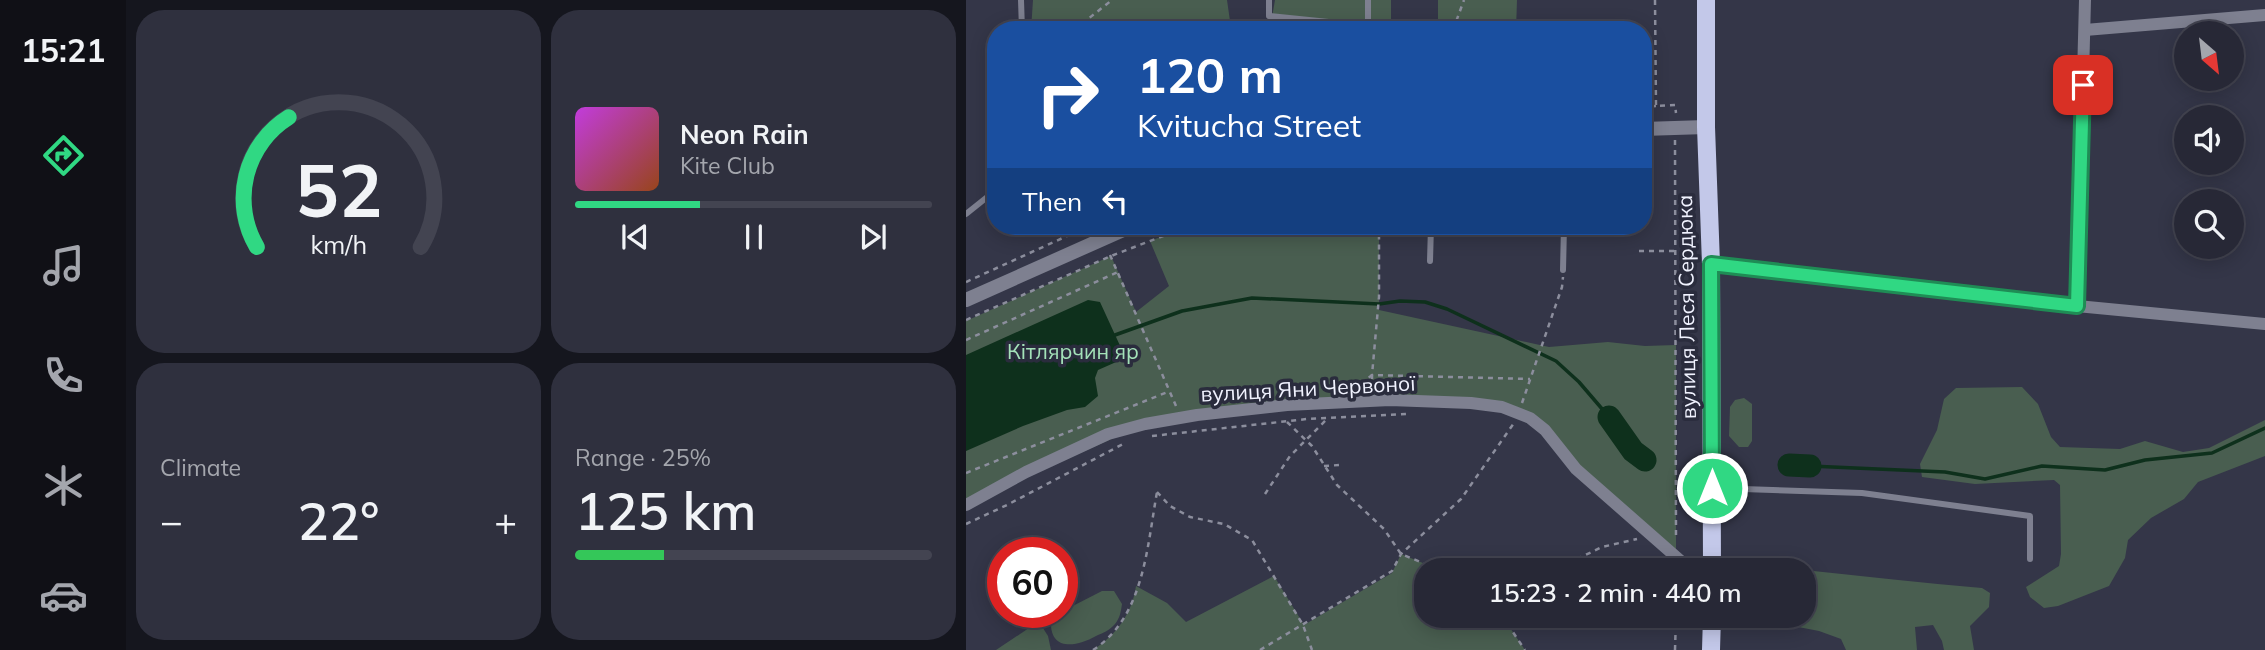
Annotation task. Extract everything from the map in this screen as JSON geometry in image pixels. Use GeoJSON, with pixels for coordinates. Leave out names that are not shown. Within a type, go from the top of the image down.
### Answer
{"type":"FeatureCollection","features":[{"type":"Feature","properties":{"kind":"main road","name":"вулиця Леся Сердюка"},"geometry":{"type":"LineString","coordinates":[[1706,0],[1706,127],[1711,264],[1712,558]]}},
{"type":"Feature","properties":{"kind":"main road"},"geometry":{"type":"LineString","coordinates":[[1711,650],[1712,628]]}},
{"type":"Feature","properties":{"kind":"street"},"geometry":{"type":"LineString","coordinates":[[2077,306],[2085,0]]}},
{"type":"Feature","properties":{"kind":"street"},"geometry":{"type":"LineString","coordinates":[[2085,30],[2265,15]]}},
{"type":"Feature","properties":{"kind":"street"},"geometry":{"type":"LineString","coordinates":[[1652,129],[1706,127]]}},
{"type":"Feature","properties":{"kind":"street"},"geometry":{"type":"LineString","coordinates":[[966,300],[1113,235]]}},
{"type":"Feature","properties":{"kind":"street"},"geometry":{"type":"LineString","coordinates":[[1711,264],[2077,306],[2265,324]]}},
{"type":"Feature","properties":{"kind":"street","name":"вулиця Яни Червоної"},"geometry":{"type":"LineString","coordinates":[[966,505],[1026,472],[1119,429],[1181,417],[1287,405],[1371,401],[1471,403],[1502,407],[1524,415],[1545,430],[1576,469],[1676,557]]}},
{"type":"Feature","properties":{"kind":"lane"},"geometry":{"type":"LineString","coordinates":[[1021,0],[1022,21]]}},
{"type":"Feature","properties":{"kind":"lane"},"geometry":{"type":"LineString","coordinates":[[1269,0],[1269,16],[1310,21]]}},
{"type":"Feature","properties":{"kind":"lane"},"geometry":{"type":"LineString","coordinates":[[1368,0],[1368,21]]}},
{"type":"Feature","properties":{"kind":"lane"},"geometry":{"type":"LineString","coordinates":[[966,214],[987,197]]}},
{"type":"Feature","properties":{"kind":"lane"},"geometry":{"type":"LineString","coordinates":[[1430,261],[1431,235]]}},
{"type":"Feature","properties":{"kind":"lane"},"geometry":{"type":"LineString","coordinates":[[1563,270],[1564,235]]}},
{"type":"Feature","properties":{"kind":"lane"},"geometry":{"type":"LineString","coordinates":[[1712,488],[1862,494],[2030,516],[2029,559]]}},
{"type":"Feature","properties":{"kind":"path"},"geometry":{"type":"LineString","coordinates":[[1085,21],[1112,0]]}},
{"type":"Feature","properties":{"kind":"path"},"geometry":{"type":"LineString","coordinates":[[1456,21],[1464,0]]}},
{"type":"Feature","properties":{"kind":"path"},"geometry":{"type":"LineString","coordinates":[[1655,0],[1656,106]]}},
{"type":"Feature","properties":{"kind":"path"},"geometry":{"type":"LineString","coordinates":[[1264,21],[1269,16]]}},
{"type":"Feature","properties":{"kind":"path"},"geometry":{"type":"LineString","coordinates":[[1652,106],[1675,105],[1676,113]]}},
{"type":"Feature","properties":{"kind":"path"},"geometry":{"type":"LineString","coordinates":[[1675,137],[1676,557]]}},
{"type":"Feature","properties":{"kind":"path"},"geometry":{"type":"LineString","coordinates":[[966,282],[1069,235]]}},
{"type":"Feature","properties":{"kind":"path"},"geometry":{"type":"LineString","coordinates":[[966,320],[1166,235]]}},
{"type":"Feature","properties":{"kind":"path"},"geometry":{"type":"LineString","coordinates":[[1371,401],[1379,297],[1379,235]]}},
{"type":"Feature","properties":{"kind":"path"},"geometry":{"type":"LineString","coordinates":[[1104,239],[1181,417]]}},
{"type":"Feature","properties":{"kind":"path"},"geometry":{"type":"LineString","coordinates":[[1639,251],[1675,251]]}},
{"type":"Feature","properties":{"kind":"path"},"geometry":{"type":"LineString","coordinates":[[1521,406],[1562,287],[1563,270]]}},
{"type":"Feature","properties":{"kind":"path"},"geometry":{"type":"LineString","coordinates":[[966,340],[1118,272]]}},
{"type":"Feature","properties":{"kind":"path"},"geometry":{"type":"LineString","coordinates":[[1265,494],[1290,456],[1351,391],[1373,375],[1530,379]]}},
{"type":"Feature","properties":{"kind":"path"},"geometry":{"type":"LineString","coordinates":[[966,473],[1170,391]]}},
{"type":"Feature","properties":{"kind":"path"},"geometry":{"type":"LineString","coordinates":[[1144,437],[1327,418],[1413,414]]}},
{"type":"Feature","properties":{"kind":"path"},"geometry":{"type":"LineString","coordinates":[[1260,650],[1392,570],[1401,554],[1461,499],[1516,421],[1506,417]]}},
{"type":"Feature","properties":{"kind":"path"},"geometry":{"type":"LineString","coordinates":[[1286,422],[1306,441],[1337,485],[1384,530],[1401,554],[1414,559]]}},
{"type":"Feature","properties":{"kind":"path"},"geometry":{"type":"LineString","coordinates":[[966,524],[1133,441]]}},
{"type":"Feature","properties":{"kind":"path"},"geometry":{"type":"LineString","coordinates":[[1324,466],[1339,465]]}},
{"type":"Feature","properties":{"kind":"path"},"geometry":{"type":"LineString","coordinates":[[1093,650],[1108,640],[1127,616],[1134,599],[1144,566],[1157,492],[1170,506],[1190,517],[1224,524],[1252,540],[1303,625],[1312,650]]}},
{"type":"Feature","properties":{"kind":"path"},"geometry":{"type":"LineString","coordinates":[[1007,505],[1010,510]]}},
{"type":"Feature","properties":{"kind":"path"},"geometry":{"type":"LineString","coordinates":[[1579,558],[1602,547],[1644,537]]}},
{"type":"Feature","properties":{"kind":"path"},"geometry":{"type":"LineString","coordinates":[[1510,628],[1525,650]]}},
{"type":"Feature","properties":{"kind":"path"},"geometry":{"type":"LineString","coordinates":[[1675,650],[1676,628]]}},
{"type":"Feature","properties":{"kind":"green space"},"geometry":{"type":"Polygon","coordinates":[[[1033,0],[1227,0],[1230,21],[1032,21],[1033,0]]]}},
{"type":"Feature","properties":{"kind":"green space"},"geometry":{"type":"Polygon","coordinates":[[[1275,0],[1391,0],[1391,21],[1271,21],[1275,0]]]}},
{"type":"Feature","properties":{"kind":"green space"},"geometry":{"type":"Polygon","coordinates":[[[1438,0],[1517,0],[1516,21],[1438,21],[1438,0]]]}},
{"type":"Feature","properties":{"kind":"green space","name":"Кітлярчин яр"},"geometry":{"type":"Polygon","coordinates":[[[1166,235],[1379,235],[1379,310],[1549,347],[1608,342],[1645,346],[1676,345],[1676,557],[1576,469],[1545,430],[1502,407],[1371,401],[1145,424],[966,504],[966,321],[1111,256],[1136,312],[1169,286],[1150,241],[1166,235]]]}},
{"type":"Feature","properties":{"kind":"green space"},"geometry":{"type":"Polygon","coordinates":[[[2022,387],[2038,404],[2051,437],[2060,447],[2120,449],[2145,441],[2183,452],[2209,448],[2265,420],[2265,456],[2198,482],[2184,499],[2151,518],[2128,540],[2125,558],[2109,586],[2058,606],[2044,608],[2030,597],[2026,587],[2059,566],[2060,485],[2054,480],[1975,484],[1922,477],[1920,464],[1937,430],[1944,399],[1956,388],[2022,387]]]}},
{"type":"Feature","properties":{"kind":"green space"},"geometry":{"type":"Polygon","coordinates":[[[1744,398],[1752,404],[1752,441],[1748,447],[1739,447],[1729,436],[1730,407],[1735,400],[1744,398]]]}},
{"type":"Feature","properties":{"kind":"green space"},"geometry":{"type":"Polygon","coordinates":[[[1401,554],[1414,559],[1414,628],[1510,628],[1525,650],[1093,650],[1109,638],[1122,623],[1131,606],[1136,586],[1167,603],[1186,622],[1274,576],[1304,625],[1392,573],[1401,554]]]}},
{"type":"Feature","properties":{"kind":"green space"},"geometry":{"type":"Polygon","coordinates":[[[1816,571],[1982,588],[1990,593],[1989,607],[1970,626],[1974,650],[1944,650],[1933,625],[1915,627],[1917,650],[1846,650],[1841,639],[1804,628],[1816,628],[1816,571]]]}},
{"type":"Feature","properties":{"kind":"green space"},"geometry":{"type":"Polygon","coordinates":[[[1102,591],[1114,591],[1122,604],[1117,622],[1104,632],[1080,643],[1059,642],[1052,628],[1078,628],[1078,603],[1102,591]]]}},
{"type":"Feature","properties":{"kind":"green space"},"geometry":{"type":"Polygon","coordinates":[[[1029,628],[1043,628],[1051,650],[996,650],[1029,628]]]}},
{"type":"Feature","properties":{"kind":"shaded area"},"geometry":{"type":"Polygon","coordinates":[[[1088,300],[1100,302],[1122,350],[1123,359],[1098,370],[1095,378],[1098,396],[1085,407],[1067,410],[1023,426],[966,451],[966,355],[1088,300]]]}},
{"type":"Feature","properties":{"kind":"waterway"},"geometry":{"type":"LineString","coordinates":[[1115,335],[1182,311],[1252,298],[1379,304],[1425,302],[1447,309],[1556,361],[1579,382],[1609,417]]}},
{"type":"Feature","properties":{"kind":"waterway"},"geometry":{"type":"LineString","coordinates":[[1609,417],[1633,451],[1645,460]]}},
{"type":"Feature","properties":{"kind":"waterway"},"geometry":{"type":"LineString","coordinates":[[1810,466],[1945,472],[1985,479],[2042,466],[2105,470],[2145,460],[2212,453],[2265,428]]}},
{"type":"Feature","properties":{"kind":"waterway"},"geometry":{"type":"LineString","coordinates":[[1789,465],[1810,466]]}},
{"type":"Feature","properties":{"kind":"route"},"geometry":{"type":"LineString","coordinates":[[1712,488],[1711,264],[2077,306],[2083,85]]}}]}
